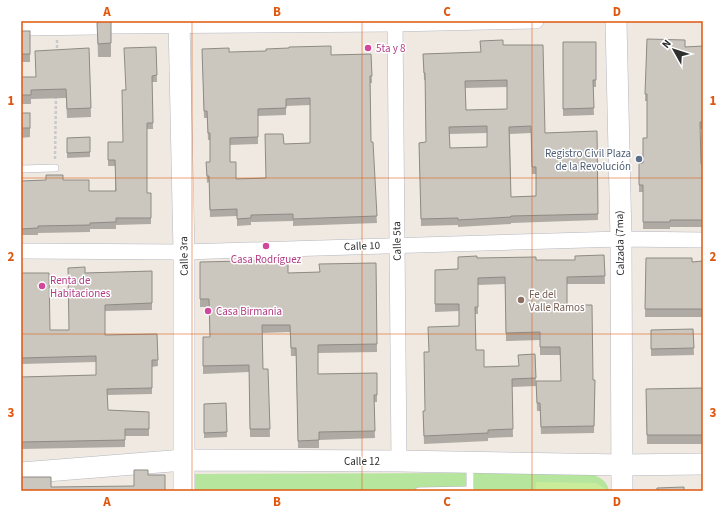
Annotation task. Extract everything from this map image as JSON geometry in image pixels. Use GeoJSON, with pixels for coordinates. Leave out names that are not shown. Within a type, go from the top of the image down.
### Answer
{"type":"FeatureCollection","features":[{"type":"Feature","properties":{"kind":"main road","name":"Calzada (7ma)"},"geometry":{"type":"LineString","coordinates":[[616,21],[621,239],[622,491]]}},
{"type":"Feature","properties":{"kind":"main road","name":"Calle 3ra"},"geometry":{"type":"LineString","coordinates":[[179,23],[184,252],[184,491]]}},
{"type":"Feature","properties":{"kind":"main road","name":"Calle 12"},"geometry":{"type":"LineString","coordinates":[[21,473],[184,460],[399,461],[622,465],[703,464]]}},
{"type":"Feature","properties":{"kind":"street"},"geometry":{"type":"LineString","coordinates":[[21,28],[104,27],[179,23],[536,21]]}},
{"type":"Feature","properties":{"kind":"street","name":"Calle 5ta"},"geometry":{"type":"LineString","coordinates":[[395,22],[399,461]]}},
{"type":"Feature","properties":{"kind":"street","name":"Calle 10"},"geometry":{"type":"LineString","coordinates":[[21,251],[184,252],[621,239],[703,240]]}},
{"type":"Feature","properties":{"kind":"lane"},"geometry":{"type":"LineString","coordinates":[[21,169],[54,168]]}},
{"type":"Feature","properties":{"kind":"lane"},"geometry":{"type":"LineString","coordinates":[[419,491],[470,491],[470,462]]}},
{"type":"Feature","properties":{"kind":"path"},"geometry":{"type":"LineString","coordinates":[[56,59],[57,28]]}},
{"type":"Feature","properties":{"kind":"path"},"geometry":{"type":"LineString","coordinates":[[54,168],[56,90]]}},
{"type":"Feature","properties":{"kind":"green space"},"geometry":{"type":"Polygon","coordinates":[[[193,474],[592,474],[603,480],[609,491],[194,491],[193,474]]]}},
{"type":"Feature","properties":{"kind":"green space"},"geometry":{"type":"Polygon","coordinates":[[[536,482],[596,483],[609,491],[535,491],[536,482]]]}},
{"type":"Feature","properties":{"kind":"building"},"geometry":{"type":"Polygon","coordinates":[[[101,21],[111,22],[111,43],[98,44],[97,23],[101,21]]]}},
{"type":"Feature","properties":{"kind":"building"},"geometry":{"type":"Polygon","coordinates":[[[21,31],[30,31],[30,54],[21,54],[21,31]]]}},
{"type":"Feature","properties":{"kind":"building"},"geometry":{"type":"Polygon","coordinates":[[[647,39],[685,40],[685,47],[703,46],[703,122],[700,122],[701,164],[703,164],[703,220],[643,222],[643,185],[639,185],[639,163],[643,163],[643,138],[647,138],[647,94],[645,94],[647,39]]]}},
{"type":"Feature","properties":{"kind":"building"},"geometry":{"type":"Polygon","coordinates":[[[503,40],[503,45],[543,45],[545,133],[597,131],[598,214],[511,216],[458,220],[458,218],[421,219],[419,143],[426,142],[425,73],[423,54],[481,52],[480,41],[503,40]],[[507,80],[465,81],[466,110],[507,109],[507,80]],[[487,126],[449,127],[450,148],[487,147],[487,126]],[[531,126],[509,127],[511,197],[536,196],[536,167],[532,167],[531,126]]]}},
{"type":"Feature","properties":{"kind":"building"},"geometry":{"type":"Polygon","coordinates":[[[563,42],[596,42],[596,80],[593,80],[594,108],[563,109],[563,42]]]}},
{"type":"Feature","properties":{"kind":"building"},"geometry":{"type":"Polygon","coordinates":[[[331,46],[331,55],[371,54],[371,142],[373,142],[377,216],[293,219],[293,214],[251,215],[251,218],[237,219],[237,209],[210,210],[209,176],[207,176],[206,162],[210,162],[210,133],[208,133],[207,111],[204,111],[202,49],[229,48],[229,52],[266,51],[266,49],[331,46]],[[310,98],[286,99],[286,108],[258,109],[258,137],[230,138],[230,162],[236,162],[236,179],[266,178],[265,134],[283,134],[284,144],[310,143],[310,98]]]}},
{"type":"Feature","properties":{"kind":"building"},"geometry":{"type":"Polygon","coordinates":[[[156,47],[157,75],[152,76],[153,123],[147,123],[147,193],[151,193],[151,218],[116,218],[116,222],[90,223],[90,225],[38,226],[38,228],[21,229],[21,181],[46,180],[46,175],[63,175],[63,180],[89,180],[89,191],[116,191],[115,160],[108,160],[108,142],[123,142],[122,90],[126,90],[124,48],[156,47]]]}},
{"type":"Feature","properties":{"kind":"building"},"geometry":{"type":"Polygon","coordinates":[[[89,48],[91,108],[67,109],[66,89],[31,90],[31,95],[21,95],[21,77],[36,77],[35,51],[89,48]]]}},
{"type":"Feature","properties":{"kind":"building"},"geometry":{"type":"Polygon","coordinates":[[[21,113],[30,113],[30,128],[21,128],[21,113]]]}},
{"type":"Feature","properties":{"kind":"building"},"geometry":{"type":"Polygon","coordinates":[[[90,137],[90,152],[67,153],[67,138],[90,137]]]}},
{"type":"Feature","properties":{"kind":"building"},"geometry":{"type":"Polygon","coordinates":[[[604,255],[605,276],[567,277],[567,305],[592,305],[593,380],[595,380],[594,426],[541,427],[540,403],[537,403],[536,381],[561,381],[560,347],[540,347],[540,332],[506,333],[505,277],[478,278],[478,307],[475,307],[476,350],[484,350],[484,367],[519,366],[518,355],[535,354],[536,378],[512,379],[513,429],[488,430],[488,433],[424,436],[424,352],[429,352],[428,327],[459,326],[459,304],[435,304],[435,270],[458,269],[458,257],[536,257],[536,260],[575,260],[575,256],[604,255]]]}},
{"type":"Feature","properties":{"kind":"building"},"geometry":{"type":"Polygon","coordinates":[[[646,258],[692,258],[692,262],[703,261],[703,309],[645,309],[646,258]]]}},
{"type":"Feature","properties":{"kind":"building"},"geometry":{"type":"Polygon","coordinates":[[[288,260],[288,273],[320,272],[319,264],[376,263],[377,344],[318,345],[318,374],[377,373],[377,395],[374,395],[375,431],[319,432],[319,440],[298,441],[296,348],[291,348],[290,325],[262,325],[263,369],[268,369],[270,429],[250,429],[249,365],[203,366],[203,337],[210,337],[209,299],[200,299],[200,262],[288,260]]]}},
{"type":"Feature","properties":{"kind":"building"},"geometry":{"type":"Polygon","coordinates":[[[85,267],[85,273],[152,271],[152,303],[105,305],[105,335],[157,334],[158,360],[152,360],[152,388],[107,389],[108,410],[149,412],[149,429],[125,429],[125,440],[21,442],[21,377],[96,375],[96,356],[22,358],[21,273],[49,273],[50,330],[69,330],[68,268],[85,267]]]}},
{"type":"Feature","properties":{"kind":"building"},"geometry":{"type":"Polygon","coordinates":[[[693,329],[694,348],[651,349],[651,330],[693,329]]]}},
{"type":"Feature","properties":{"kind":"building"},"geometry":{"type":"Polygon","coordinates":[[[703,388],[703,435],[647,435],[646,389],[703,388]]]}},
{"type":"Feature","properties":{"kind":"building"},"geometry":{"type":"Polygon","coordinates":[[[226,403],[227,432],[204,433],[204,404],[226,403]]]}},
{"type":"Feature","properties":{"kind":"building"},"geometry":{"type":"Polygon","coordinates":[[[134,470],[148,470],[148,475],[165,475],[165,491],[21,491],[21,477],[51,477],[51,487],[134,486],[134,470]]]}},
{"type":"Feature","properties":{"kind":"building"},"geometry":{"type":"Polygon","coordinates":[[[684,487],[684,491],[657,491],[657,488],[684,487]]]}},
{"type":"Feature","properties":{"kind":"place","name":"5ta y 8"},"geometry":{"type":"Point","coordinates":[368,48]}},
{"type":"Feature","properties":{"kind":"place","name":"Registro Civil Plaza de la Revolución"},"geometry":{"type":"Point","coordinates":[639,159]}},
{"type":"Feature","properties":{"kind":"place","name":"Casa Rodríguez"},"geometry":{"type":"Point","coordinates":[266,246]}},
{"type":"Feature","properties":{"kind":"place","name":"Renta de Habitaciones"},"geometry":{"type":"Point","coordinates":[42,286]}},
{"type":"Feature","properties":{"kind":"place","name":"Fe del Valle Ramos"},"geometry":{"type":"Point","coordinates":[521,300]}},
{"type":"Feature","properties":{"kind":"place","name":"Casa Birmania"},"geometry":{"type":"Point","coordinates":[208,311]}}]}
